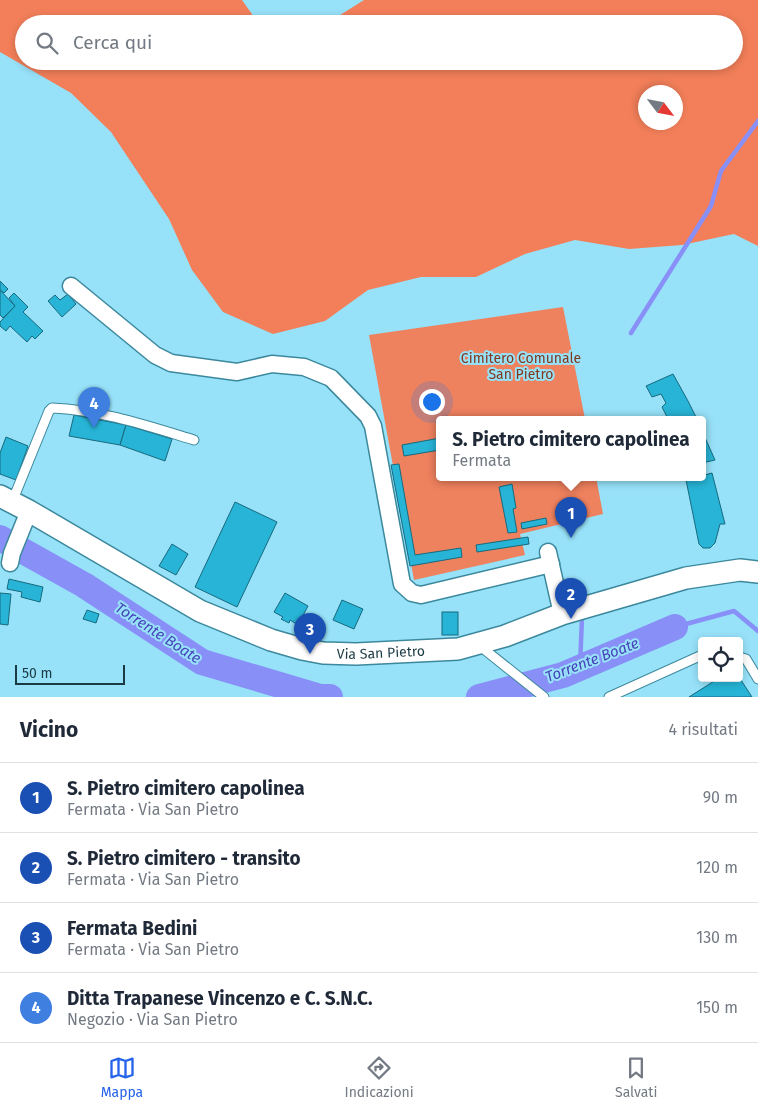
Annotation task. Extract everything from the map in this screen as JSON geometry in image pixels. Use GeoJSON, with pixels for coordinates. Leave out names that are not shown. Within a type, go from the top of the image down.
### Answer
{"type":"FeatureCollection","features":[{"type":"Feature","properties":{"kind":"street"},"geometry":{"type":"LineString","coordinates":[[71,286],[156,355],[171,363],[237,372],[272,364],[304,367],[331,378],[368,416],[373,426],[402,584],[412,593],[421,595],[550,558],[562,614]]}},
{"type":"Feature","properties":{"kind":"street"},"geometry":{"type":"LineString","coordinates":[[11,558],[14,503]]}},
{"type":"Feature","properties":{"kind":"street","name":"Via San Pietro"},"geometry":{"type":"LineString","coordinates":[[14,503],[200,611],[271,640],[324,653],[356,654],[458,648],[505,636],[562,614],[686,578],[740,570],[758,572]]}},
{"type":"Feature","properties":{"kind":"lane"},"geometry":{"type":"LineString","coordinates":[[14,503],[52,408],[70,408],[134,421],[194,440]]}},
{"type":"Feature","properties":{"kind":"lane"},"geometry":{"type":"LineString","coordinates":[[478,644],[544,697]]}},
{"type":"Feature","properties":{"kind":"lane"},"geometry":{"type":"LineString","coordinates":[[609,697],[698,657]]}},
{"type":"Feature","properties":{"kind":"lane"},"geometry":{"type":"LineString","coordinates":[[743,658],[746,659],[758,679]]}},
{"type":"Feature","properties":{"kind":"green space","name":"Cimitero Comunale San Pietro"},"geometry":{"type":"Polygon","coordinates":[[[563,307],[584,416],[436,416],[436,481],[597,481],[603,514],[520,534],[525,555],[414,580],[369,335],[563,307]]]}},
{"type":"Feature","properties":{"kind":"shaded area"},"geometry":{"type":"Polygon","coordinates":[[[0,0],[242,0],[253,15],[15,15],[15,61],[0,52],[0,0]]]}},
{"type":"Feature","properties":{"kind":"shaded area"},"geometry":{"type":"Polygon","coordinates":[[[364,0],[758,0],[758,246],[734,234],[682,245],[629,249],[575,240],[525,254],[476,277],[421,277],[368,290],[325,321],[273,334],[223,312],[192,270],[169,219],[111,132],[71,93],[31,70],[743,70],[743,15],[340,15],[364,0]]]}},
{"type":"Feature","properties":{"kind":"building"},"geometry":{"type":"Polygon","coordinates":[[[0,281],[8,289],[4,293],[0,290],[0,281]]]}},
{"type":"Feature","properties":{"kind":"building"},"geometry":{"type":"Polygon","coordinates":[[[0,290],[15,306],[3,318],[0,315],[0,290]]]}},
{"type":"Feature","properties":{"kind":"building"},"geometry":{"type":"Polygon","coordinates":[[[14,293],[28,307],[23,312],[43,331],[35,339],[32,336],[27,342],[10,326],[6,331],[0,326],[0,322],[15,306],[9,298],[14,293]]]}},
{"type":"Feature","properties":{"kind":"building"},"geometry":{"type":"Polygon","coordinates":[[[68,294],[76,304],[62,317],[48,301],[55,295],[60,300],[68,294]]]}},
{"type":"Feature","properties":{"kind":"building"},"geometry":{"type":"Polygon","coordinates":[[[673,374],[696,416],[666,416],[662,407],[666,403],[661,394],[652,397],[646,386],[673,374]]]}},
{"type":"Feature","properties":{"kind":"building"},"geometry":{"type":"Polygon","coordinates":[[[74,415],[126,425],[120,445],[69,436],[74,415]]]}},
{"type":"Feature","properties":{"kind":"building"},"geometry":{"type":"Polygon","coordinates":[[[126,425],[172,439],[165,461],[120,445],[126,425]]]}},
{"type":"Feature","properties":{"kind":"building"},"geometry":{"type":"Polygon","coordinates":[[[6,437],[28,446],[16,480],[0,474],[0,453],[6,437]]]}},
{"type":"Feature","properties":{"kind":"building"},"geometry":{"type":"Polygon","coordinates":[[[436,439],[436,451],[404,456],[402,445],[436,439]]]}},
{"type":"Feature","properties":{"kind":"building"},"geometry":{"type":"Polygon","coordinates":[[[706,440],[715,460],[706,462],[706,440]]]}},
{"type":"Feature","properties":{"kind":"building"},"geometry":{"type":"Polygon","coordinates":[[[399,464],[415,555],[461,548],[462,557],[410,566],[391,465],[399,464]]]}},
{"type":"Feature","properties":{"kind":"building"},"geometry":{"type":"Polygon","coordinates":[[[712,473],[725,524],[720,524],[715,543],[710,548],[703,548],[699,544],[686,481],[706,481],[706,475],[712,473]]]}},
{"type":"Feature","properties":{"kind":"building"},"geometry":{"type":"Polygon","coordinates":[[[512,484],[516,508],[513,509],[517,532],[508,533],[499,487],[512,484]]]}},
{"type":"Feature","properties":{"kind":"building"},"geometry":{"type":"Polygon","coordinates":[[[235,502],[277,522],[237,607],[195,587],[235,502]]]}},
{"type":"Feature","properties":{"kind":"building"},"geometry":{"type":"Polygon","coordinates":[[[546,518],[547,524],[522,529],[521,523],[546,518]]]}},
{"type":"Feature","properties":{"kind":"building"},"geometry":{"type":"Polygon","coordinates":[[[528,537],[529,544],[477,552],[476,545],[528,537]]]}},
{"type":"Feature","properties":{"kind":"building"},"geometry":{"type":"Polygon","coordinates":[[[172,544],[188,554],[176,575],[159,566],[172,544]]]}},
{"type":"Feature","properties":{"kind":"building"},"geometry":{"type":"Polygon","coordinates":[[[9,579],[43,587],[40,602],[21,597],[22,592],[7,589],[9,579]]]}},
{"type":"Feature","properties":{"kind":"building"},"geometry":{"type":"Polygon","coordinates":[[[0,593],[11,594],[8,625],[0,624],[0,593]]]}},
{"type":"Feature","properties":{"kind":"building"},"geometry":{"type":"Polygon","coordinates":[[[285,593],[308,606],[298,625],[290,620],[289,623],[281,619],[283,617],[274,612],[285,593]]]}},
{"type":"Feature","properties":{"kind":"building"},"geometry":{"type":"Polygon","coordinates":[[[342,600],[363,609],[354,629],[333,620],[342,600]]]}},
{"type":"Feature","properties":{"kind":"building"},"geometry":{"type":"Polygon","coordinates":[[[87,610],[99,614],[96,623],[83,619],[87,610]]]}},
{"type":"Feature","properties":{"kind":"building"},"geometry":{"type":"Polygon","coordinates":[[[442,612],[458,612],[458,635],[442,635],[442,612]]]}},
{"type":"Feature","properties":{"kind":"building"},"geometry":{"type":"Polygon","coordinates":[[[713,682],[742,682],[752,697],[689,697],[713,682]]]}},
{"type":"Feature","properties":{"kind":"waterway"},"geometry":{"type":"LineString","coordinates":[[631,333],[711,206],[721,171],[758,121]]}},
{"type":"Feature","properties":{"kind":"waterway","name":"Torrente Boate"},"geometry":{"type":"LineString","coordinates":[[0,538],[84,585],[202,662],[320,697],[330,697]]}},
{"type":"Feature","properties":{"kind":"waterway"},"geometry":{"type":"LineString","coordinates":[[675,627],[734,611],[758,631]]}},
{"type":"Feature","properties":{"kind":"waterway"},"geometry":{"type":"LineString","coordinates":[[580,667],[582,617]]}},
{"type":"Feature","properties":{"kind":"waterway","name":"Torrente Boate"},"geometry":{"type":"LineString","coordinates":[[479,697],[563,675],[675,627]]}},
{"type":"Feature","properties":{"kind":"place","name":"Ditta Trapanese Vincenzo e C. S.N.C."},"geometry":{"type":"Point","coordinates":[94,428]}},
{"type":"Feature","properties":{"kind":"place","name":"S. Pietro cimitero capolinea"},"geometry":{"type":"Point","coordinates":[571,538]}},
{"type":"Feature","properties":{"kind":"place","name":"S. Pietro cimitero - transito"},"geometry":{"type":"Point","coordinates":[571,619]}},
{"type":"Feature","properties":{"kind":"place","name":"Fermata Bedini"},"geometry":{"type":"Point","coordinates":[310,654]}}]}
